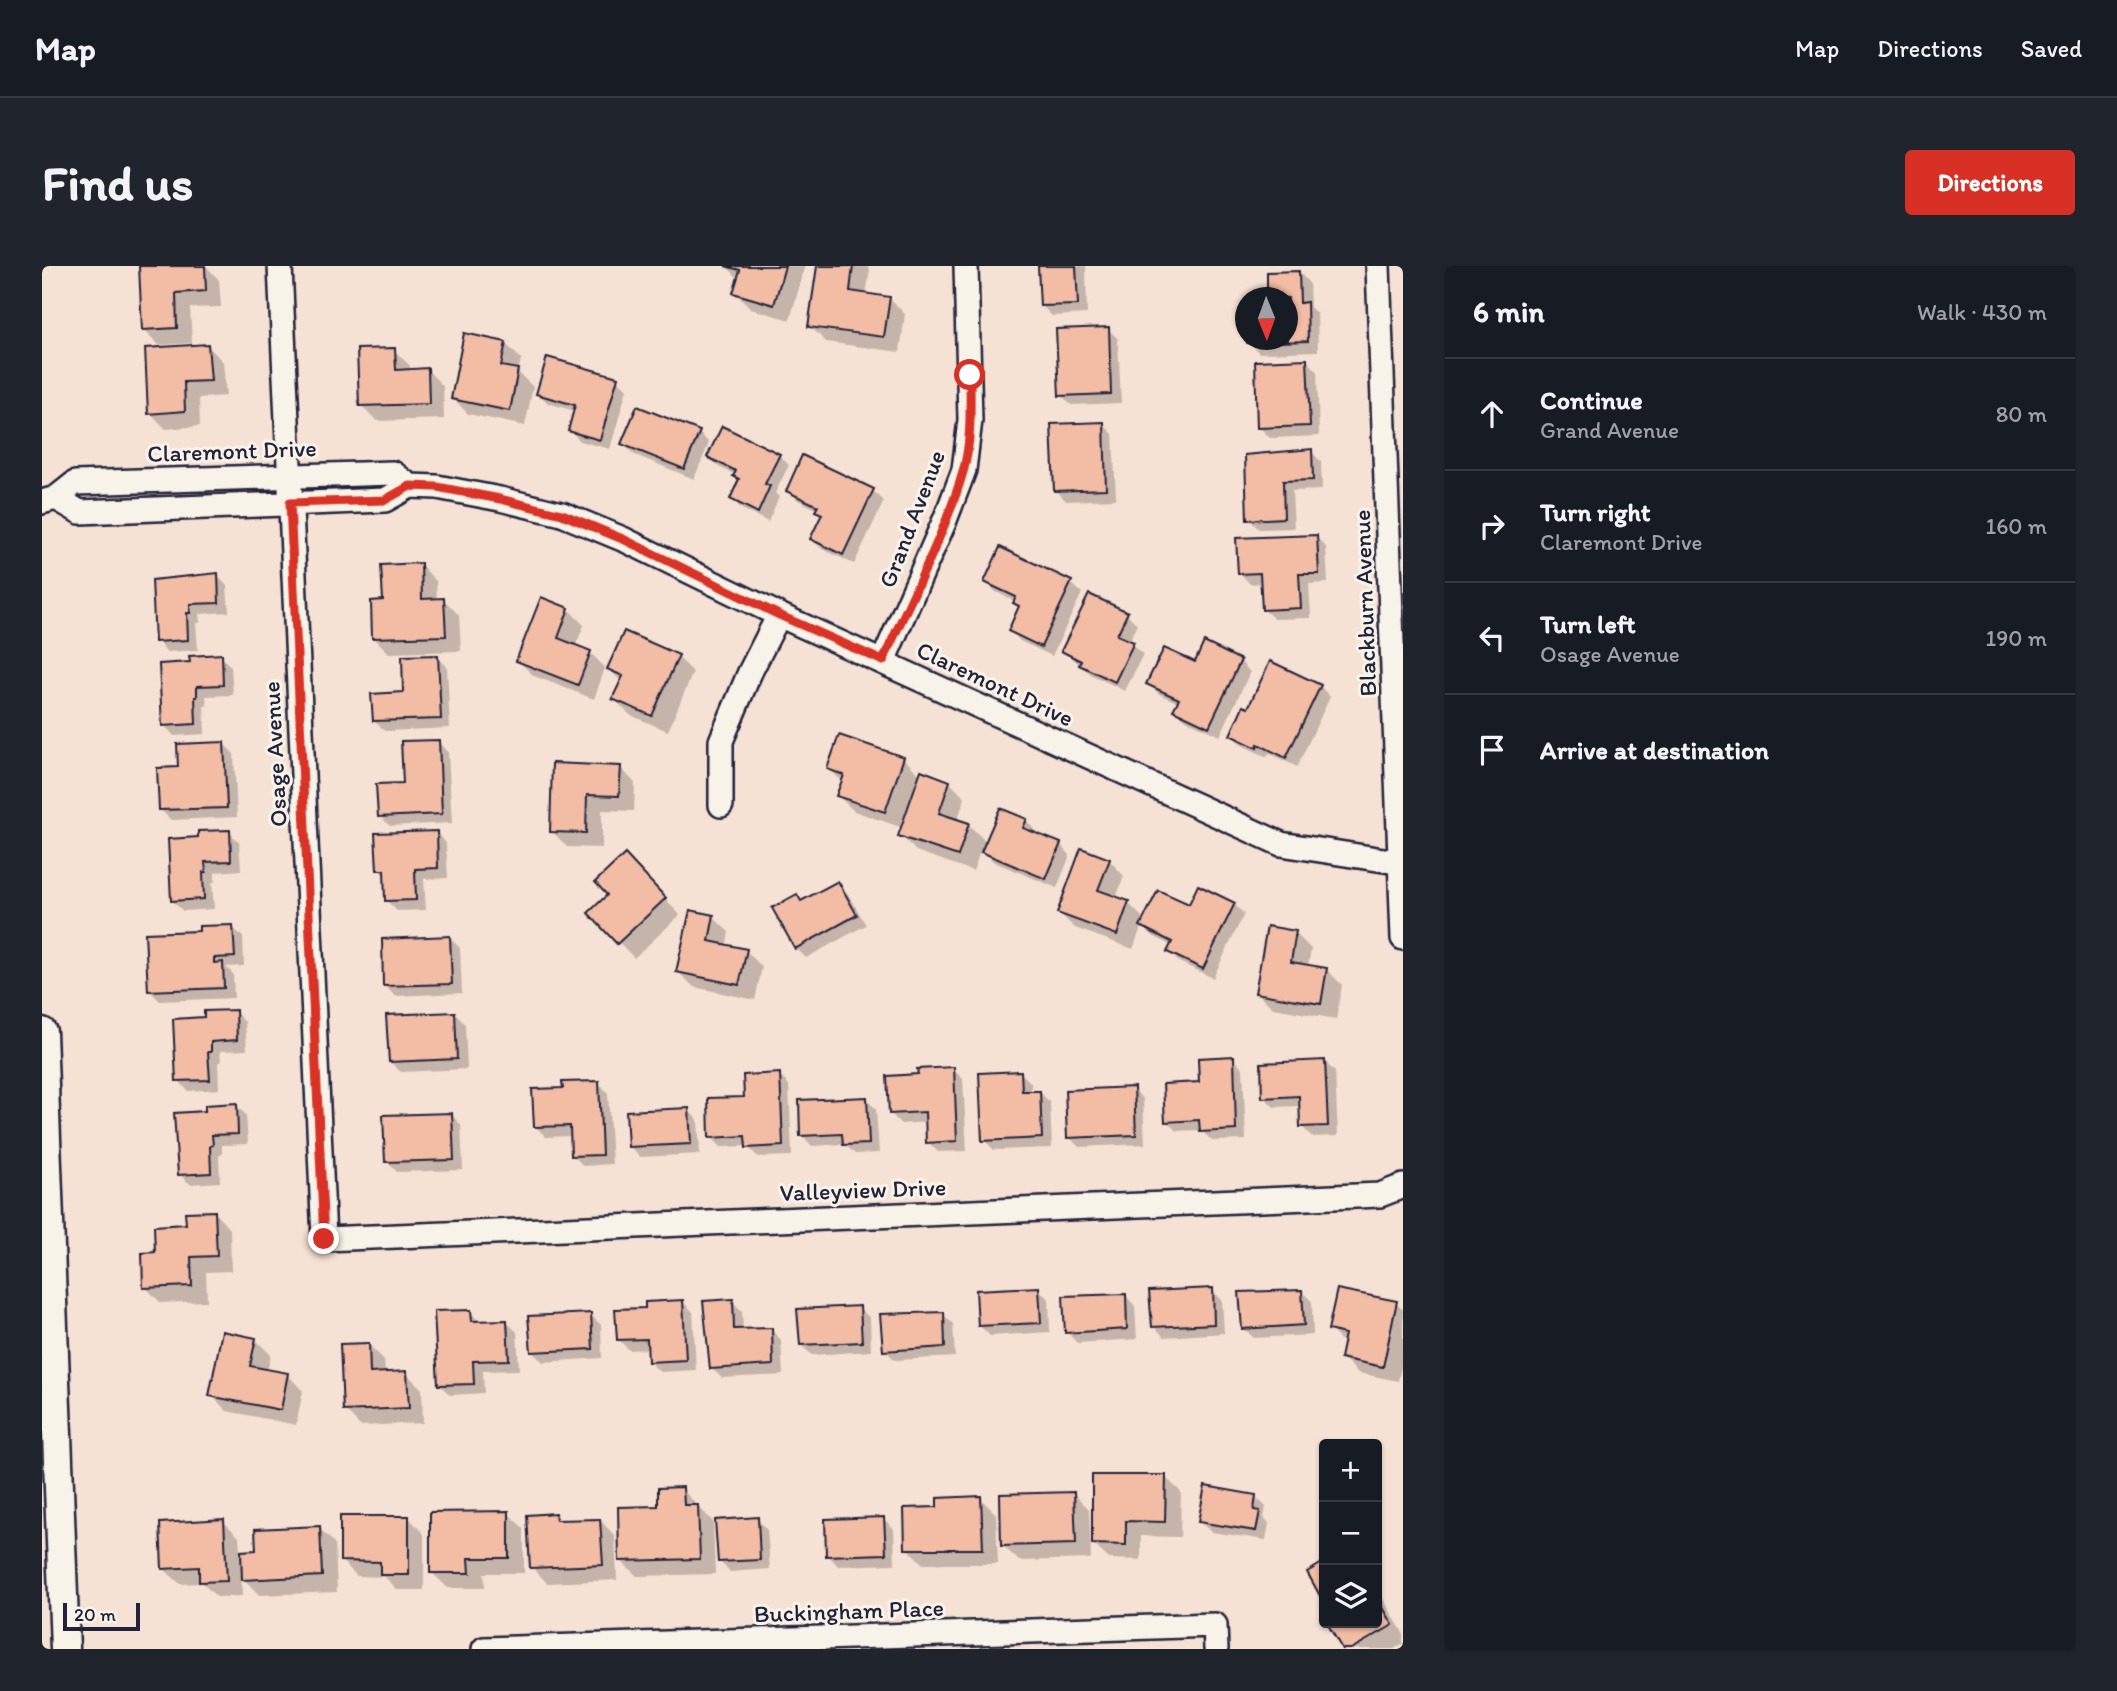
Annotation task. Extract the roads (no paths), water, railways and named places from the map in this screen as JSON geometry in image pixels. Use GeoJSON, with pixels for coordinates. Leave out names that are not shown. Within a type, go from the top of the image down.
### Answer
{"type":"FeatureCollection","features":[{"type":"Feature","properties":{"kind":"street","name":"Osage Avenue"},"geometry":{"type":"LineString","coordinates":[[280,266],[324,1239]]}},
{"type":"Feature","properties":{"kind":"street","name":"Grand Avenue"},"geometry":{"type":"LineString","coordinates":[[883,661],[964,470],[970,421],[966,266]]}},
{"type":"Feature","properties":{"kind":"street","name":"Blackburn Avenue"},"geometry":{"type":"LineString","coordinates":[[1378,266],[1403,938]]}},
{"type":"Feature","properties":{"kind":"street","name":"Claremont Drive"},"geometry":{"type":"LineString","coordinates":[[49,500],[75,483],[393,473],[410,486],[449,489],[562,514],[625,540],[779,615],[1281,844],[1402,863]]}},
{"type":"Feature","properties":{"kind":"street","name":"Claremont Drive"},"geometry":{"type":"LineString","coordinates":[[49,500],[80,512],[385,500],[410,486]]}},
{"type":"Feature","properties":{"kind":"street"},"geometry":{"type":"LineString","coordinates":[[721,804],[721,741],[750,672],[779,615]]}},
{"type":"Feature","properties":{"kind":"street"},"geometry":{"type":"LineString","coordinates":[[42,1032],[65,1649]]}},
{"type":"Feature","properties":{"kind":"street","name":"Valleyview Drive"},"geometry":{"type":"LineString","coordinates":[[324,1239],[1366,1196],[1380,1195],[1403,1186]]}},
{"type":"Feature","properties":{"kind":"street","name":"Buckingham Place"},"geometry":{"type":"LineString","coordinates":[[484,1649],[1215,1625],[1216,1649]]}}]}
